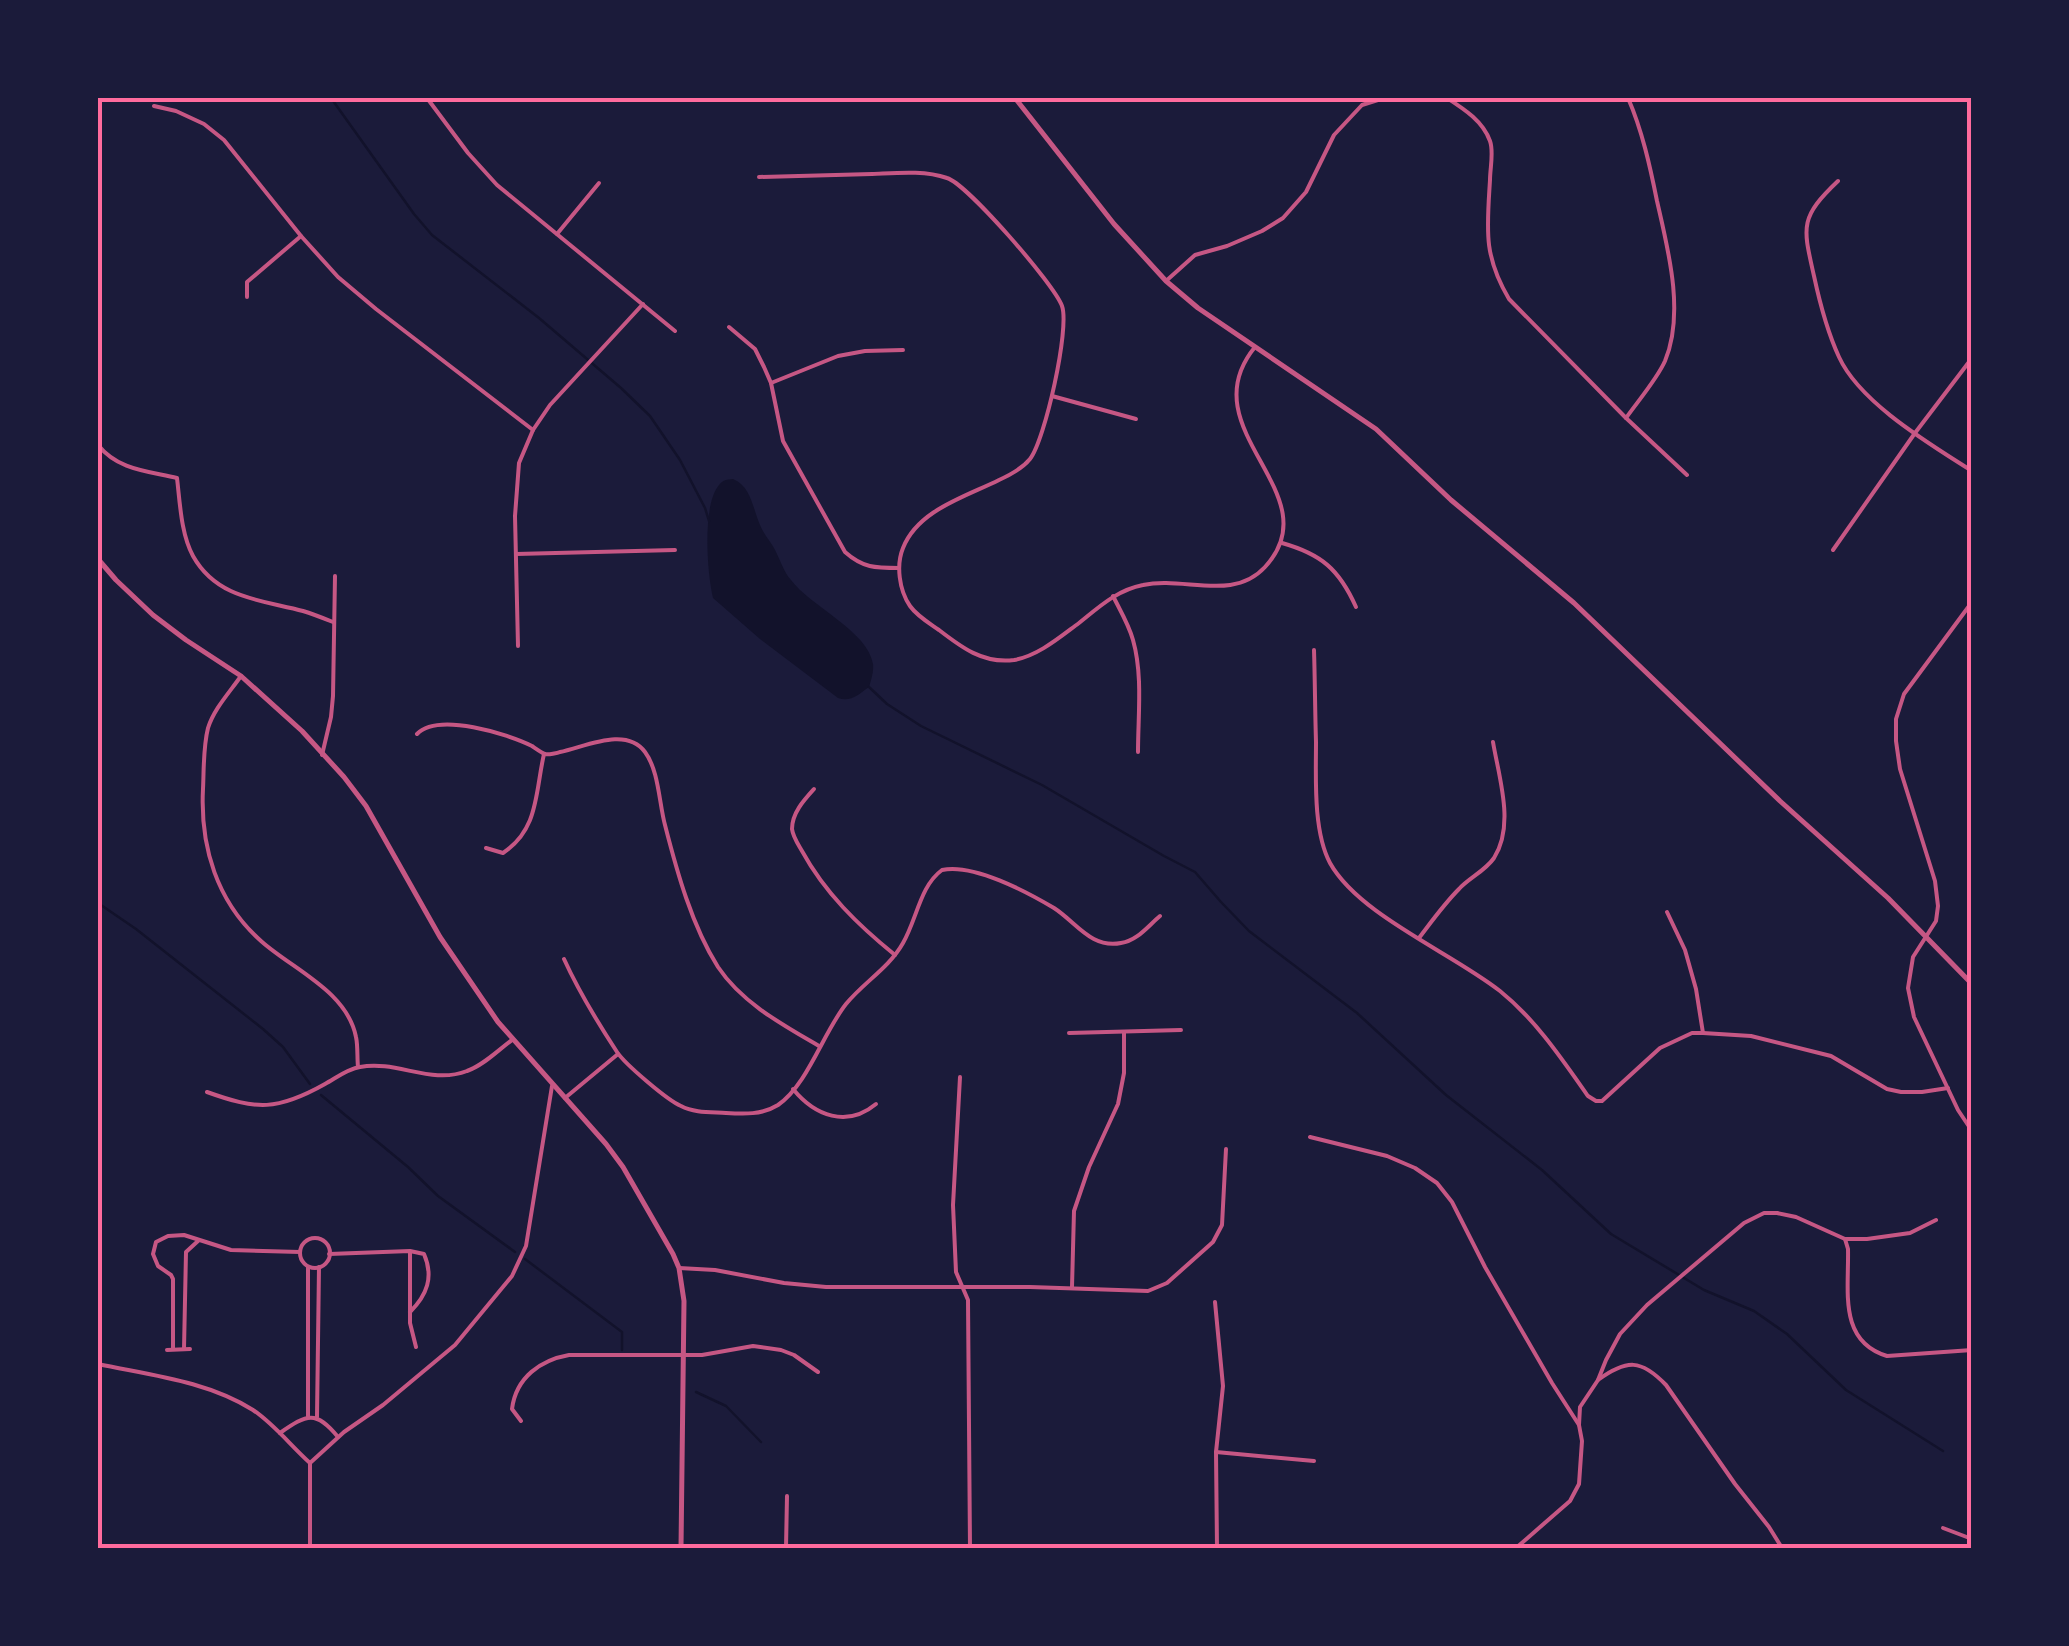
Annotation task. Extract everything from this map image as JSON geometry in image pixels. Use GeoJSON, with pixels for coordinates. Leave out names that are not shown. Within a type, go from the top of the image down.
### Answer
{"type":"FeatureCollection","features":[{"type":"Feature","properties":{"kind":"street"},"geometry":{"type":"LineString","coordinates":[[426,98],[497,185],[675,331]]}},
{"type":"Feature","properties":{"kind":"street"},"geometry":{"type":"LineString","coordinates":[[1015,98],[1114,224],[1166,281],[1198,308],[1376,429],[1464,512],[1555,586],[1888,898],[1972,984]]}},
{"type":"Feature","properties":{"kind":"street"},"geometry":{"type":"LineString","coordinates":[[1352,98],[1362,105]]}},
{"type":"Feature","properties":{"kind":"street"},"geometry":{"type":"LineString","coordinates":[[1166,281],[1195,255],[1227,246],[1283,218],[1306,192],[1334,135],[1362,105],[1395,98]]}},
{"type":"Feature","properties":{"kind":"street"},"geometry":{"type":"LineString","coordinates":[[1448,98],[1482,126],[1492,144],[1487,236],[1490,258],[1509,299],[1687,474]]}},
{"type":"Feature","properties":{"kind":"street"},"geometry":{"type":"LineString","coordinates":[[1626,418],[1665,361],[1674,297],[1648,159],[1628,98]]}},
{"type":"Feature","properties":{"kind":"street"},"geometry":{"type":"LineString","coordinates":[[154,106],[204,124],[224,140],[338,277],[533,430]]}},
{"type":"Feature","properties":{"kind":"street"},"geometry":{"type":"LineString","coordinates":[[759,177],[899,173],[951,178],[1038,269],[1063,308],[1052,396],[1040,442],[1025,465],[928,516],[909,534],[901,553],[899,568],[904,594],[919,616],[964,649],[989,659],[1016,660],[1029,656],[1113,596],[1134,587],[1161,582],[1232,586],[1245,582],[1266,566],[1282,542],[1283,511],[1236,403],[1237,376],[1255,347]]}},
{"type":"Feature","properties":{"kind":"street"},"geometry":{"type":"LineString","coordinates":[[1838,182],[1808,216],[1805,235],[1822,312],[1840,361],[1870,398],[1972,471]]}},
{"type":"Feature","properties":{"kind":"street"},"geometry":{"type":"LineString","coordinates":[[557,234],[598,183]]}},
{"type":"Feature","properties":{"kind":"street"},"geometry":{"type":"LineString","coordinates":[[247,297],[247,282],[301,236]]}},
{"type":"Feature","properties":{"kind":"street"},"geometry":{"type":"LineString","coordinates":[[518,646],[515,516],[519,463],[550,404],[642,304]]}},
{"type":"Feature","properties":{"kind":"street"},"geometry":{"type":"LineString","coordinates":[[729,328],[755,349],[770,383],[783,440],[845,552],[859,564],[899,568]]}},
{"type":"Feature","properties":{"kind":"street"},"geometry":{"type":"LineString","coordinates":[[770,383],[838,356],[903,350]]}},
{"type":"Feature","properties":{"kind":"street"},"geometry":{"type":"LineString","coordinates":[[1833,550],[1972,358]]}},
{"type":"Feature","properties":{"kind":"street"},"geometry":{"type":"LineString","coordinates":[[1052,396],[1136,419]]}},
{"type":"Feature","properties":{"kind":"street"},"geometry":{"type":"LineString","coordinates":[[98,445],[122,466],[177,478],[192,555],[225,588],[240,596],[333,622]]}},
{"type":"Feature","properties":{"kind":"street"},"geometry":{"type":"LineString","coordinates":[[1282,542],[1320,558],[1337,573],[1356,607]]}},
{"type":"Feature","properties":{"kind":"street"},"geometry":{"type":"LineString","coordinates":[[516,554],[675,550]]}},
{"type":"Feature","properties":{"kind":"street"},"geometry":{"type":"LineString","coordinates":[[98,559],[153,615],[240,676],[302,731],[344,777],[366,806],[440,938],[512,1040],[622,1167],[660,1228],[678,1268],[684,1301],[682,1548]]}},
{"type":"Feature","properties":{"kind":"street"},"geometry":{"type":"LineString","coordinates":[[322,755],[332,707],[336,576]]}},
{"type":"Feature","properties":{"kind":"street"},"geometry":{"type":"LineString","coordinates":[[1113,596],[1136,652],[1138,752]]}},
{"type":"Feature","properties":{"kind":"street"},"geometry":{"type":"LineString","coordinates":[[1972,602],[1904,694],[1896,719],[1900,769],[1937,893],[1938,913],[1913,957],[1908,988],[1914,1017],[1972,1131]]}},
{"type":"Feature","properties":{"kind":"street"},"geometry":{"type":"LineString","coordinates":[[1314,650],[1316,792],[1320,831],[1329,861],[1366,901],[1502,992],[1552,1045],[1588,1096],[1602,1101],[1660,1048],[1692,1033],[1751,1036],[1831,1056],[1901,1092],[1948,1088]]}},
{"type":"Feature","properties":{"kind":"street"},"geometry":{"type":"LineString","coordinates":[[240,676],[214,716],[206,743],[203,814],[213,875],[232,908],[259,940],[321,985],[341,1007],[356,1034],[358,1067]]}},
{"type":"Feature","properties":{"kind":"street"},"geometry":{"type":"LineString","coordinates":[[417,734],[422,728],[466,726],[532,746],[544,754],[610,740],[638,744],[650,761],[673,859],[719,968],[761,1010],[819,1046]]}},
{"type":"Feature","properties":{"kind":"street"},"geometry":{"type":"LineString","coordinates":[[1419,938],[1462,885],[1493,860],[1499,846],[1504,823],[1503,797],[1493,742]]}},
{"type":"Feature","properties":{"kind":"street"},"geometry":{"type":"LineString","coordinates":[[486,848],[502,854],[525,832],[534,808],[544,754]]}},
{"type":"Feature","properties":{"kind":"street"},"geometry":{"type":"LineString","coordinates":[[814,789],[797,811],[792,828],[795,839],[838,903],[895,955]]}},
{"type":"Feature","properties":{"kind":"street"},"geometry":{"type":"LineString","coordinates":[[564,960],[618,1054],[670,1099],[698,1112],[756,1113],[777,1105],[793,1089],[848,1001],[895,955],[925,889],[936,874],[949,868],[978,873],[1054,908],[1091,939],[1106,944],[1125,943],[1160,916]]}},
{"type":"Feature","properties":{"kind":"street"},"geometry":{"type":"LineString","coordinates":[[1667,912],[1685,950],[1703,1033]]}},
{"type":"Feature","properties":{"kind":"street"},"geometry":{"type":"LineString","coordinates":[[1069,1033],[1182,1030]]}},
{"type":"Feature","properties":{"kind":"street"},"geometry":{"type":"LineString","coordinates":[[1072,1289],[1074,1212],[1089,1167],[1118,1104],[1124,1073],[1124,1032]]}},
{"type":"Feature","properties":{"kind":"street"},"geometry":{"type":"LineString","coordinates":[[206,1092],[242,1104],[265,1106],[290,1100],[358,1067],[389,1066],[451,1076],[476,1067],[512,1040]]}},
{"type":"Feature","properties":{"kind":"street"},"geometry":{"type":"LineString","coordinates":[[565,1098],[618,1054]]}},
{"type":"Feature","properties":{"kind":"street"},"geometry":{"type":"LineString","coordinates":[[960,1077],[953,1205],[956,1272],[968,1300],[970,1548]]}},
{"type":"Feature","properties":{"kind":"street"},"geometry":{"type":"LineString","coordinates":[[310,1548],[310,1463],[338,1436],[395,1396],[455,1345],[512,1276],[526,1246],[552,1086]]}},
{"type":"Feature","properties":{"kind":"street"},"geometry":{"type":"LineString","coordinates":[[793,1089],[813,1108],[840,1117],[864,1114],[876,1104]]}},
{"type":"Feature","properties":{"kind":"street"},"geometry":{"type":"LineString","coordinates":[[1310,1137],[1388,1156],[1437,1183],[1452,1202],[1485,1267],[1579,1425]]}},
{"type":"Feature","properties":{"kind":"street"},"geometry":{"type":"LineString","coordinates":[[678,1268],[826,1288],[1030,1286],[1148,1291],[1167,1283],[1214,1242],[1222,1225],[1226,1149]]}},
{"type":"Feature","properties":{"kind":"street"},"geometry":{"type":"LineString","coordinates":[[1516,1548],[1570,1500],[1579,1484],[1580,1407],[1620,1334],[1647,1305],[1744,1223],[1764,1213],[1796,1217],[1845,1239],[1900,1235],[1936,1220]]}},
{"type":"Feature","properties":{"kind":"street"},"geometry":{"type":"LineString","coordinates":[[198,1240],[186,1252],[187,1349],[170,1349],[173,1279],[155,1262],[152,1250],[156,1242],[184,1235],[231,1250],[300,1252]]}},
{"type":"Feature","properties":{"kind":"street"},"geometry":{"type":"LineString","coordinates":[[317,1239],[325,1243],[329,1254],[319,1268],[302,1262],[300,1252],[305,1242],[317,1239]]}},
{"type":"Feature","properties":{"kind":"street"},"geometry":{"type":"LineString","coordinates":[[1845,1239],[1851,1324],[1861,1342],[1887,1356],[1972,1350]]}},
{"type":"Feature","properties":{"kind":"street"},"geometry":{"type":"LineString","coordinates":[[410,1251],[410,1312],[416,1347]]}},
{"type":"Feature","properties":{"kind":"street"},"geometry":{"type":"LineString","coordinates":[[329,1254],[424,1254],[428,1277],[424,1296],[410,1312]]}},
{"type":"Feature","properties":{"kind":"street"},"geometry":{"type":"LineString","coordinates":[[308,1266],[308,1417]]}},
{"type":"Feature","properties":{"kind":"street"},"geometry":{"type":"LineString","coordinates":[[317,1417],[319,1268]]}},
{"type":"Feature","properties":{"kind":"street"},"geometry":{"type":"LineString","coordinates":[[1215,1302],[1223,1386],[1216,1452],[1216,1548]]}},
{"type":"Feature","properties":{"kind":"street"},"geometry":{"type":"LineString","coordinates":[[521,1421],[512,1408],[522,1382],[537,1366],[570,1355],[684,1355],[753,1346],[794,1355],[818,1372]]}},
{"type":"Feature","properties":{"kind":"street"},"geometry":{"type":"LineString","coordinates":[[98,1364],[170,1378],[224,1394],[257,1413],[310,1463]]}},
{"type":"Feature","properties":{"kind":"street"},"geometry":{"type":"LineString","coordinates":[[1598,1380],[1616,1367],[1630,1364],[1654,1373],[1782,1548]]}},
{"type":"Feature","properties":{"kind":"street"},"geometry":{"type":"LineString","coordinates":[[279,1434],[308,1417],[317,1417],[338,1436]]}},
{"type":"Feature","properties":{"kind":"street"},"geometry":{"type":"LineString","coordinates":[[1216,1452],[1314,1461]]}},
{"type":"Feature","properties":{"kind":"street"},"geometry":{"type":"LineString","coordinates":[[786,1548],[787,1496]]}},
{"type":"Feature","properties":{"kind":"street"},"geometry":{"type":"LineString","coordinates":[[1943,1528],[1972,1539]]}},
{"type":"Feature","properties":{"kind":"shaded area"},"geometry":{"type":"Polygon","coordinates":[[[733,479],[748,492],[762,529],[789,577],[850,630],[869,652],[873,664],[869,687],[858,695],[838,698],[713,598],[708,557],[710,508],[719,485],[733,479]]]}},
{"type":"Feature","properties":{"kind":"waterway"},"geometry":{"type":"LineString","coordinates":[[331,98],[432,235],[539,318],[650,416],[680,460],[709,521]]}},
{"type":"Feature","properties":{"kind":"waterway"},"geometry":{"type":"LineString","coordinates":[[869,687],[921,726],[1042,785],[1195,872],[1249,931],[1357,1013],[1446,1095],[1542,1170],[1611,1234],[1704,1290],[1754,1311],[1787,1334],[1846,1390],[1943,1451]]}},
{"type":"Feature","properties":{"kind":"waterway"},"geometry":{"type":"LineString","coordinates":[[98,903],[263,1029],[283,1047],[310,1084]]}},
{"type":"Feature","properties":{"kind":"waterway"},"geometry":{"type":"LineString","coordinates":[[321,1095],[438,1196],[515,1252]]}},
{"type":"Feature","properties":{"kind":"waterway"},"geometry":{"type":"LineString","coordinates":[[525,1259],[622,1332],[622,1350]]}},
{"type":"Feature","properties":{"kind":"waterway"},"geometry":{"type":"LineString","coordinates":[[696,1392],[726,1406],[761,1442]]}}]}
